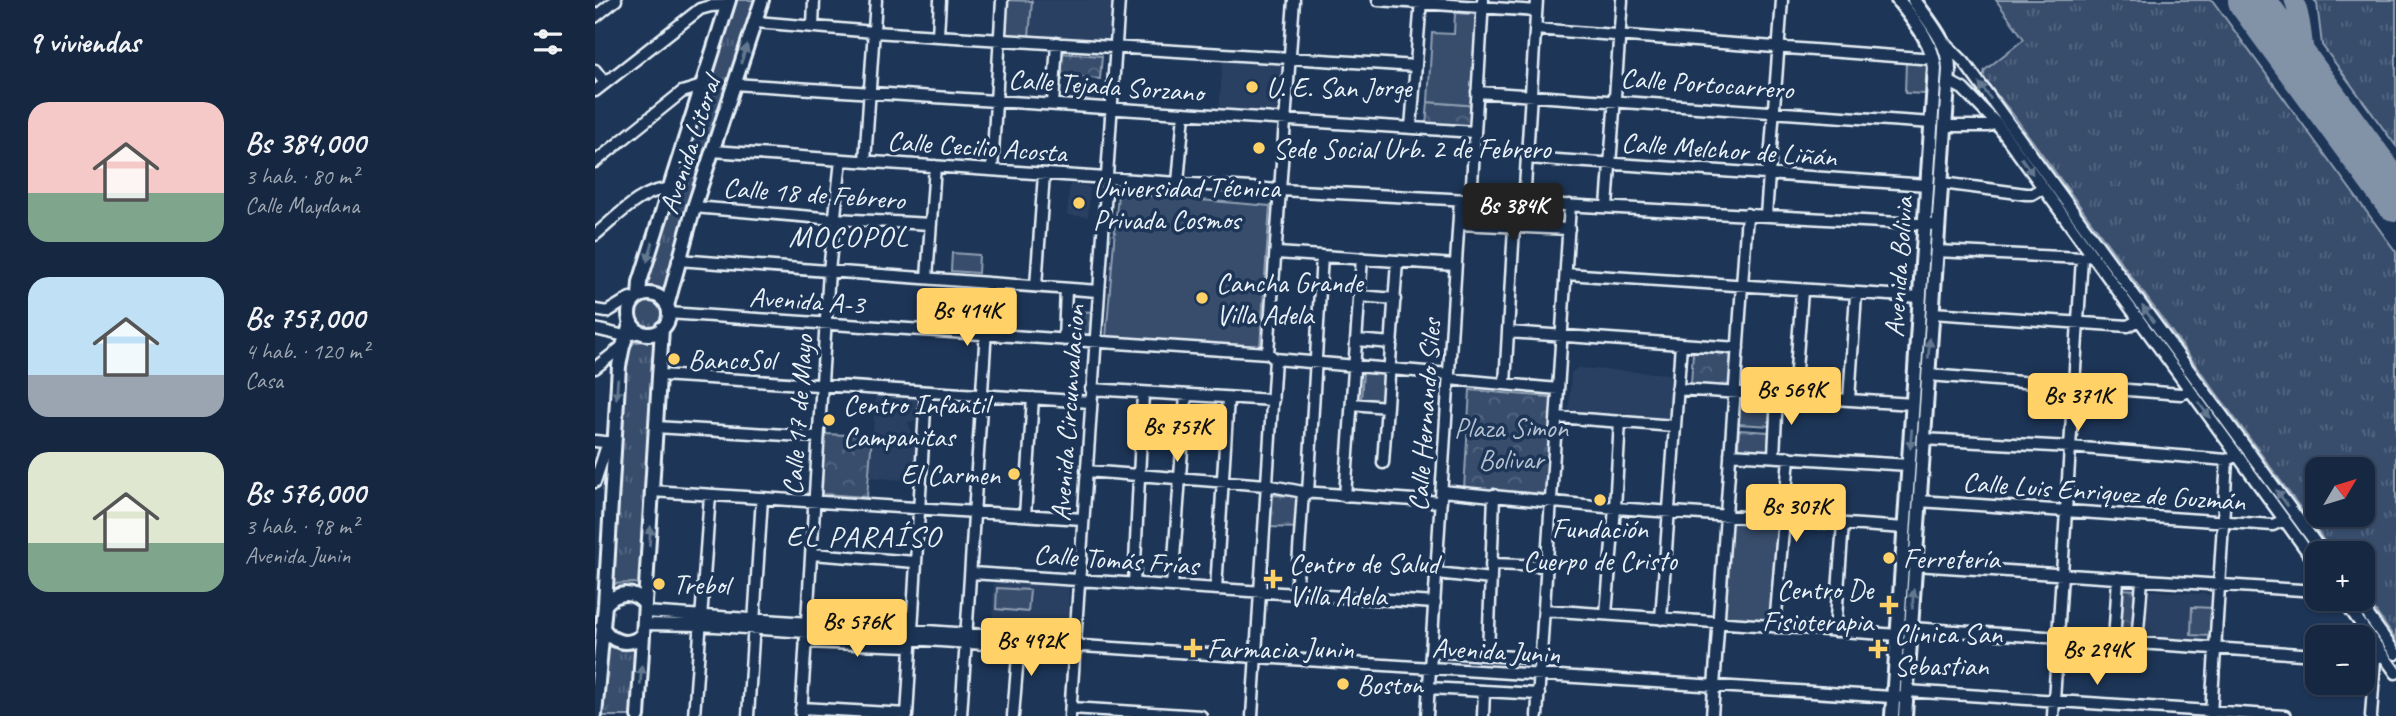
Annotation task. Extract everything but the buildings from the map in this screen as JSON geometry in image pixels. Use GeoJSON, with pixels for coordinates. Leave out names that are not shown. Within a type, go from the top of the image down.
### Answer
{"type":"FeatureCollection","features":[{"type":"Feature","properties":{"kind":"main road","name":"Avenida Litoral"},"geometry":{"type":"LineString","coordinates":[[668,310],[678,260],[694,207],[762,0]]}},
{"type":"Feature","properties":{"kind":"main road","name":"Avenida Bolivia"},"geometry":{"type":"LineString","coordinates":[[1905,716],[1898,635],[1920,297],[1932,224],[1939,124],[1949,62],[1941,40],[1910,2]]}},
{"type":"Feature","properties":{"kind":"main road","name":"Avenida Bolivia"},"geometry":{"type":"LineString","coordinates":[[1910,2],[1934,59],[1939,124]]}},
{"type":"Feature","properties":{"kind":"main road","name":"Avenida Litoral"},"geometry":{"type":"LineString","coordinates":[[637,298],[729,3]]}},
{"type":"Feature","properties":{"kind":"main road","name":"Avenida Bolivia"},"geometry":{"type":"LineString","coordinates":[[1892,716],[1902,695],[1911,628],[1936,251],[1932,224]]}},
{"type":"Feature","properties":{"kind":"main road"},"geometry":{"type":"LineString","coordinates":[[654,295],[663,300],[668,310],[667,321],[662,328],[651,334],[635,327],[630,310],[637,298],[654,295]]}},
{"type":"Feature","properties":{"kind":"main road"},"geometry":{"type":"LineString","coordinates":[[595,715],[610,442],[624,341],[635,327]]}},
{"type":"Feature","properties":{"kind":"main road"},"geometry":{"type":"LineString","coordinates":[[638,716],[662,328]]}},
{"type":"Feature","properties":{"kind":"main road"},"geometry":{"type":"LineString","coordinates":[[625,593],[635,595],[644,619],[632,642],[619,642],[607,635],[601,615],[615,596],[625,593]]}},
{"type":"Feature","properties":{"kind":"street"},"geometry":{"type":"LineString","coordinates":[[595,17],[616,0]]}},
{"type":"Feature","properties":{"kind":"street"},"geometry":{"type":"LineString","coordinates":[[813,27],[814,0]]}},
{"type":"Feature","properties":{"kind":"street"},"geometry":{"type":"LineString","coordinates":[[865,162],[876,0]]}},
{"type":"Feature","properties":{"kind":"street"},"geometry":{"type":"LineString","coordinates":[[938,35],[940,0]]}},
{"type":"Feature","properties":{"kind":"street"},"geometry":{"type":"LineString","coordinates":[[992,170],[1003,0]]}},
{"type":"Feature","properties":{"kind":"street","name":"Avenida Circunvalacion"},"geometry":{"type":"LineString","coordinates":[[1070,712],[1077,646],[1091,389],[1119,0]]}},
{"type":"Feature","properties":{"kind":"street"},"geometry":{"type":"LineString","coordinates":[[1252,716],[1265,485],[1273,400],[1272,356],[1277,253],[1294,0]]}},
{"type":"Feature","properties":{"kind":"street"},"geometry":{"type":"LineString","coordinates":[[1378,0],[1483,4],[1536,11]]}},
{"type":"Feature","properties":{"kind":"street"},"geometry":{"type":"LineString","coordinates":[[1524,203],[1537,0]]}},
{"type":"Feature","properties":{"kind":"street"},"geometry":{"type":"LineString","coordinates":[[1607,207],[1622,0]]}},
{"type":"Feature","properties":{"kind":"street"},"geometry":{"type":"LineString","coordinates":[[1766,215],[1782,0]]}},
{"type":"Feature","properties":{"kind":"street"},"geometry":{"type":"LineString","coordinates":[[1411,128],[1421,2]]}},
{"type":"Feature","properties":{"kind":"street"},"geometry":{"type":"LineString","coordinates":[[595,91],[699,9],[729,3]]}},
{"type":"Feature","properties":{"kind":"street","name":"Calle Hernando Siles"},"geometry":{"type":"LineString","coordinates":[[1427,716],[1459,224],[1475,132],[1483,4]]}},
{"type":"Feature","properties":{"kind":"street"},"geometry":{"type":"LineString","coordinates":[[756,22],[874,32],[1416,66]]}},
{"type":"Feature","properties":{"kind":"street"},"geometry":{"type":"LineString","coordinates":[[1535,29],[1934,59]]}},
{"type":"Feature","properties":{"kind":"street"},"geometry":{"type":"LineString","coordinates":[[1941,40],[1964,62],[2314,541]]}},
{"type":"Feature","properties":{"kind":"street"},"geometry":{"type":"LineString","coordinates":[[1053,104],[1057,43]]}},
{"type":"Feature","properties":{"kind":"street"},"geometry":{"type":"LineString","coordinates":[[595,70],[605,83]]}},
{"type":"Feature","properties":{"kind":"street"},"geometry":{"type":"LineString","coordinates":[[1948,81],[1963,89],[1996,123],[2087,257],[2139,320],[2190,391],[2232,458],[2305,549]]}},
{"type":"Feature","properties":{"kind":"street","name":"Calle Tejada Sorzano"},"geometry":{"type":"LineString","coordinates":[[734,84],[1475,132]]}},
{"type":"Feature","properties":{"kind":"street"},"geometry":{"type":"LineString","coordinates":[[595,162],[682,92],[702,86]]}},
{"type":"Feature","properties":{"kind":"street","name":"Calle Portocarrero"},"geometry":{"type":"LineString","coordinates":[[1477,92],[1774,110],[1939,124],[1989,126],[1996,123]]}},
{"type":"Feature","properties":{"kind":"street"},"geometry":{"type":"LineString","coordinates":[[1178,183],[1184,113]]}},
{"type":"Feature","properties":{"kind":"street","name":"Calle Cecilio Acosta"},"geometry":{"type":"LineString","coordinates":[[712,151],[1281,190],[1932,224]]}},
{"type":"Feature","properties":{"kind":"street","name":"Calle Melchor de Liñán"},"geometry":{"type":"LineString","coordinates":[[1527,158],[1935,184],[2025,194],[2032,194],[2042,188]]}},
{"type":"Feature","properties":{"kind":"street","name":"Calle 17 de Mayo"},"geometry":{"type":"LineString","coordinates":[[801,712],[829,271],[841,160]]}},
{"type":"Feature","properties":{"kind":"street"},"geometry":{"type":"LineString","coordinates":[[927,278],[935,166]]}},
{"type":"Feature","properties":{"kind":"street"},"geometry":{"type":"LineString","coordinates":[[1036,286],[1044,174]]}},
{"type":"Feature","properties":{"kind":"street"},"geometry":{"type":"LineString","coordinates":[[595,235],[647,194],[658,189],[669,189]]}},
{"type":"Feature","properties":{"kind":"street"},"geometry":{"type":"LineString","coordinates":[[1538,716],[1570,205]]}},
{"type":"Feature","properties":{"kind":"street","name":"Calle 18 de Febrero"},"geometry":{"type":"LineString","coordinates":[[694,207],[931,224]]}},
{"type":"Feature","properties":{"kind":"street"},"geometry":{"type":"LineString","coordinates":[[1712,716],[1747,215]]}},
{"type":"Feature","properties":{"kind":"street"},"geometry":{"type":"LineString","coordinates":[[1459,224],[1569,229]]}},
{"type":"Feature","properties":{"kind":"street"},"geometry":{"type":"LineString","coordinates":[[1505,384],[1514,227]]}},
{"type":"Feature","properties":{"kind":"street"},"geometry":{"type":"LineString","coordinates":[[1936,251],[2087,257]]}},
{"type":"Feature","properties":{"kind":"street"},"geometry":{"type":"LineString","coordinates":[[1277,253],[1456,265]]}},
{"type":"Feature","properties":{"kind":"street"},"geometry":{"type":"LineString","coordinates":[[1296,594],[1316,363],[1322,256]]}},
{"type":"Feature","properties":{"kind":"street"},"geometry":{"type":"LineString","coordinates":[[2053,716],[2078,323],[2087,257]]}},
{"type":"Feature","properties":{"kind":"street"},"geometry":{"type":"LineString","coordinates":[[1345,496],[1362,258]]}},
{"type":"Feature","properties":{"kind":"street"},"geometry":{"type":"LineString","coordinates":[[678,260],[1098,291]]}},
{"type":"Feature","properties":{"kind":"street"},"geometry":{"type":"LineString","coordinates":[[1383,463],[1397,261]]}},
{"type":"Feature","properties":{"kind":"street"},"geometry":{"type":"LineString","coordinates":[[1566,274],[1920,297]]}},
{"type":"Feature","properties":{"kind":"street"},"geometry":{"type":"LineString","coordinates":[[961,716],[989,283]]}},
{"type":"Feature","properties":{"kind":"street"},"geometry":{"type":"LineString","coordinates":[[1064,340],[1066,289]]}},
{"type":"Feature","properties":{"kind":"street"},"geometry":{"type":"LineString","coordinates":[[1794,396],[1802,290]]}},
{"type":"Feature","properties":{"kind":"street"},"geometry":{"type":"LineString","coordinates":[[1849,400],[1856,294]]}},
{"type":"Feature","properties":{"kind":"street"},"geometry":{"type":"LineString","coordinates":[[1360,296],[1395,299]]}},
{"type":"Feature","properties":{"kind":"street"},"geometry":{"type":"LineString","coordinates":[[595,368],[624,341],[598,330],[607,312],[626,299],[637,298]]}},
{"type":"Feature","properties":{"kind":"street"},"geometry":{"type":"LineString","coordinates":[[595,310],[607,312]]}},
{"type":"Feature","properties":{"kind":"street","name":"Avenida A-3"},"geometry":{"type":"LineString","coordinates":[[668,310],[1272,356],[1558,389]]}},
{"type":"Feature","properties":{"kind":"street"},"geometry":{"type":"LineString","coordinates":[[1932,313],[2128,326],[2139,320]]}},
{"type":"Feature","properties":{"kind":"street"},"geometry":{"type":"LineString","coordinates":[[1508,332],[1738,348]]}},
{"type":"Feature","properties":{"kind":"street"},"geometry":{"type":"LineString","coordinates":[[1356,340],[1391,343]]}},
{"type":"Feature","properties":{"kind":"street"},"geometry":{"type":"LineString","coordinates":[[1661,619],[1681,344]]}},
{"type":"Feature","properties":{"kind":"street"},"geometry":{"type":"LineString","coordinates":[[660,375],[1091,402]]}},
{"type":"Feature","properties":{"kind":"street"},"geometry":{"type":"LineString","coordinates":[[1928,375],[2181,394],[2190,391]]}},
{"type":"Feature","properties":{"kind":"street"},"geometry":{"type":"LineString","coordinates":[[1091,389],[1273,400]]}},
{"type":"Feature","properties":{"kind":"street"},"geometry":{"type":"LineString","coordinates":[[1677,389],[1913,404]]}},
{"type":"Feature","properties":{"kind":"street"},"geometry":{"type":"LineString","coordinates":[[801,712],[907,715],[926,391]]}},
{"type":"Feature","properties":{"kind":"street"},"geometry":{"type":"LineString","coordinates":[[1134,584],[1143,393]]}},
{"type":"Feature","properties":{"kind":"street"},"geometry":{"type":"LineString","coordinates":[[1774,456],[1777,395]]}},
{"type":"Feature","properties":{"kind":"street"},"geometry":{"type":"LineString","coordinates":[[1172,586],[1186,396]]}},
{"type":"Feature","properties":{"kind":"street"},"geometry":{"type":"LineString","coordinates":[[1025,515],[1033,398]]}},
{"type":"Feature","properties":{"kind":"street"},"geometry":{"type":"LineString","coordinates":[[1216,589],[1228,398]]}},
{"type":"Feature","properties":{"kind":"street"},"geometry":{"type":"LineString","coordinates":[[1352,404],[1387,407]]}},
{"type":"Feature","properties":{"kind":"street"},"geometry":{"type":"LineString","coordinates":[[1557,417],[1674,426]]}},
{"type":"Feature","properties":{"kind":"street"},"geometry":{"type":"LineString","coordinates":[[1606,614],[1620,421]]}},
{"type":"Feature","properties":{"kind":"street"},"geometry":{"type":"LineString","coordinates":[[656,427],[818,437]]}},
{"type":"Feature","properties":{"kind":"street"},"geometry":{"type":"LineString","coordinates":[[1923,439],[2232,458]]}},
{"type":"Feature","properties":{"kind":"street"},"geometry":{"type":"LineString","coordinates":[[595,441],[610,442],[595,482]]}},
{"type":"Feature","properties":{"kind":"street"},"geometry":{"type":"LineString","coordinates":[[1730,454],[1909,465]]}},
{"type":"Feature","properties":{"kind":"street"},"geometry":{"type":"LineString","coordinates":[[1776,627],[1789,457]]}},
{"type":"Feature","properties":{"kind":"street"},"geometry":{"type":"LineString","coordinates":[[2211,713],[2223,522],[2232,458]]}},
{"type":"Feature","properties":{"kind":"street"},"geometry":{"type":"LineString","coordinates":[[1086,471],[1265,485],[1345,496],[1441,502]]}},
{"type":"Feature","properties":{"kind":"street"},"geometry":{"type":"LineString","coordinates":[[652,491],[1083,519]]}},
{"type":"Feature","properties":{"kind":"street"},"geometry":{"type":"LineString","coordinates":[[1442,491],[1615,508],[1905,528]]}},
{"type":"Feature","properties":{"kind":"street"},"geometry":{"type":"LineString","coordinates":[[694,716],[710,495]]}},
{"type":"Feature","properties":{"kind":"street"},"geometry":{"type":"LineString","coordinates":[[1488,654],[1494,495]]}},
{"type":"Feature","properties":{"kind":"street"},"geometry":{"type":"LineString","coordinates":[[748,716],[762,498]]}},
{"type":"Feature","properties":{"kind":"street","name":"Calle Luis Enriquez de Guzmán"},"geometry":{"type":"LineString","coordinates":[[1919,501],[2273,525],[2284,520]]}},
{"type":"Feature","properties":{"kind":"street"},"geometry":{"type":"LineString","coordinates":[[1835,631],[1843,524]]}},
{"type":"Feature","properties":{"kind":"street"},"geometry":{"type":"LineString","coordinates":[[812,554],[915,562]]}},
{"type":"Feature","properties":{"kind":"street"},"geometry":{"type":"LineString","coordinates":[[1492,564],[1547,566]]}},
{"type":"Feature","properties":{"kind":"street"},"geometry":{"type":"LineString","coordinates":[[1915,565],[2305,590]]}},
{"type":"Feature","properties":{"kind":"street","name":"Calle Tomás Frías"},"geometry":{"type":"LineString","coordinates":[[971,573],[1435,603]]}},
{"type":"Feature","properties":{"kind":"street"},"geometry":{"type":"LineString","coordinates":[[1437,573],[1491,579]]}},
{"type":"Feature","properties":{"kind":"street"},"geometry":{"type":"LineString","coordinates":[[2114,642],[2118,578]]}},
{"type":"Feature","properties":{"kind":"street"},"geometry":{"type":"LineString","coordinates":[[2137,643],[2142,580]]}},
{"type":"Feature","properties":{"kind":"street"},"geometry":{"type":"LineString","coordinates":[[808,610],[912,617]]}},
{"type":"Feature","properties":{"kind":"street"},"geometry":{"type":"LineString","coordinates":[[1544,610],[1898,635]]}},
{"type":"Feature","properties":{"kind":"street"},"geometry":{"type":"LineString","coordinates":[[2349,611],[2379,657],[2396,673]]}},
{"type":"Feature","properties":{"kind":"street"},"geometry":{"type":"LineString","coordinates":[[2365,611],[2396,653]]}},
{"type":"Feature","properties":{"kind":"street","name":"Avenida Junin"},"geometry":{"type":"LineString","coordinates":[[644,619],[754,624],[806,632],[967,638],[1714,686],[2054,700],[2211,713],[2285,716]]}},
{"type":"Feature","properties":{"kind":"street"},"geometry":{"type":"LineString","coordinates":[[1911,628],[2305,655]]}},
{"type":"Feature","properties":{"kind":"street"},"geometry":{"type":"LineString","coordinates":[[806,632],[911,638]]}},
{"type":"Feature","properties":{"kind":"street"},"geometry":{"type":"LineString","coordinates":[[1013,716],[1019,642]]}},
{"type":"Feature","properties":{"kind":"street","name":"Avenida Junin"},"geometry":{"type":"LineString","coordinates":[[1432,651],[1541,659]]}},
{"type":"Feature","properties":{"kind":"street"},"geometry":{"type":"LineString","coordinates":[[2375,658],[2379,657]]}},
{"type":"Feature","properties":{"kind":"street"},"geometry":{"type":"LineString","coordinates":[[2371,716],[2379,657]]}},
{"type":"Feature","properties":{"kind":"street","name":"Avenida Junin"},"geometry":{"type":"LineString","coordinates":[[1429,688],[1539,694]]}},
{"type":"Feature","properties":{"kind":"street"},"geometry":{"type":"LineString","coordinates":[[1483,716],[1485,691]]}},
{"type":"Feature","properties":{"kind":"street"},"geometry":{"type":"LineString","coordinates":[[1070,712],[1201,716]]}},
{"type":"Feature","properties":{"kind":"shaded area"},"geometry":{"type":"Polygon","coordinates":[[[1006,0],[1113,0],[1111,43],[1008,36],[1005,32],[1006,0]]]}},
{"type":"Feature","properties":{"kind":"shaded area","name":"U. E. San Jorge"},"geometry":{"type":"Polygon","coordinates":[[[1223,59],[1283,62],[1281,113],[1219,111],[1223,59]]]}},
{"type":"Feature","properties":{"kind":"shaded area","name":"Universidad Técnica Privada Cosmos"},"geometry":{"type":"Polygon","coordinates":[[[1070,184],[1087,186],[1090,189],[1088,217],[1067,215],[1070,184]]]}},
{"type":"Feature","properties":{"kind":"shaded area"},"geometry":{"type":"Polygon","coordinates":[[[1577,368],[1668,374],[1673,381],[1673,416],[1668,422],[1571,414],[1571,373],[1577,368]]]}},
{"type":"Feature","properties":{"kind":"shaded area"},"geometry":{"type":"Polygon","coordinates":[[[876,394],[918,397],[921,400],[919,420],[908,422],[917,446],[915,481],[869,477],[876,394]]]}},
{"type":"Feature","properties":{"kind":"shaded area"},"geometry":{"type":"Polygon","coordinates":[[[994,579],[1069,585],[1067,638],[992,633],[994,579]]]}},
{"type":"Feature","properties":{"kind":"shaded area"},"geometry":{"type":"Polygon","coordinates":[[[2144,590],[2214,595],[2211,647],[2141,641],[2144,590]]]}},
{"type":"Feature","properties":{"kind":"green space"},"geometry":{"type":"Polygon","coordinates":[[[734,0],[758,0],[665,293],[653,287],[643,288],[734,0]]]}},
{"type":"Feature","properties":{"kind":"green space"},"geometry":{"type":"Polygon","coordinates":[[[1006,0],[1032,1],[1029,37],[1008,36],[1005,32],[1006,0]]]}},
{"type":"Feature","properties":{"kind":"green space"},"geometry":{"type":"Polygon","coordinates":[[[1996,0],[2212,0],[2396,252],[2396,640],[2375,611],[2375,541],[2324,541],[2314,527],[2375,527],[2375,457],[2305,457],[2305,515],[2012,113],[1983,78],[1985,70],[2024,39],[1996,0]]]}},
{"type":"Feature","properties":{"kind":"green space"},"geometry":{"type":"Polygon","coordinates":[[[2314,0],[2396,0],[2396,146],[2322,45],[2317,3],[2314,0]]]}},
{"type":"Feature","properties":{"kind":"green space"},"geometry":{"type":"Polygon","coordinates":[[[1455,13],[1485,15],[1479,106],[1428,102],[1432,33],[1454,34],[1455,13]]]}},
{"type":"Feature","properties":{"kind":"green space"},"geometry":{"type":"Polygon","coordinates":[[[1059,53],[1102,56],[1100,79],[1066,76],[1057,85],[1059,53]]]}},
{"type":"Feature","properties":{"kind":"green space"},"geometry":{"type":"Polygon","coordinates":[[[1906,62],[1927,63],[1925,94],[1905,93],[1906,62]]]}},
{"type":"Feature","properties":{"kind":"green space"},"geometry":{"type":"Polygon","coordinates":[[[1428,102],[1479,106],[1478,129],[1426,126],[1428,102]]]}},
{"type":"Feature","properties":{"kind":"green space"},"geometry":{"type":"Polygon","coordinates":[[[1118,193],[1270,206],[1260,348],[1106,337],[1118,193]]]}},
{"type":"Feature","properties":{"kind":"green space"},"geometry":{"type":"Polygon","coordinates":[[[952,253],[979,255],[978,273],[951,271],[952,253]]]}},
{"type":"Feature","properties":{"kind":"green space"},"geometry":{"type":"Polygon","coordinates":[[[649,298],[655,299],[663,307],[663,319],[655,327],[649,328],[643,327],[635,319],[634,313],[635,307],[643,299],[649,298]]]}},
{"type":"Feature","properties":{"kind":"green space"},"geometry":{"type":"Polygon","coordinates":[[[1069,311],[1095,312],[1095,335],[1068,333],[1069,311]]]}},
{"type":"Feature","properties":{"kind":"green space"},"geometry":{"type":"Polygon","coordinates":[[[660,340],[644,590],[635,583],[609,584],[626,351],[635,342],[660,340]]]}},
{"type":"Feature","properties":{"kind":"green space"},"geometry":{"type":"Polygon","coordinates":[[[1693,351],[1735,355],[1734,388],[1691,384],[1693,351]]]}},
{"type":"Feature","properties":{"kind":"green space"},"geometry":{"type":"Polygon","coordinates":[[[1363,371],[1383,372],[1382,402],[1361,400],[1363,371]]]}},
{"type":"Feature","properties":{"kind":"green space","name":"Plaza Simon Bolivar"},"geometry":{"type":"Polygon","coordinates":[[[1470,390],[1560,398],[1552,494],[1464,489],[1470,390]]]}},
{"type":"Feature","properties":{"kind":"green space"},"geometry":{"type":"Polygon","coordinates":[[[1738,403],[1774,405],[1772,426],[1737,424],[1738,403]]]}},
{"type":"Feature","properties":{"kind":"green space"},"geometry":{"type":"Polygon","coordinates":[[[1739,430],[1769,432],[1768,451],[1738,449],[1739,430]]]}},
{"type":"Feature","properties":{"kind":"green space"},"geometry":{"type":"Polygon","coordinates":[[[824,434],[872,436],[867,497],[822,494],[824,434]]]}},
{"type":"Feature","properties":{"kind":"green space"},"geometry":{"type":"Polygon","coordinates":[[[1269,495],[1300,496],[1299,528],[1267,527],[1269,495]]]}},
{"type":"Feature","properties":{"kind":"green space"},"geometry":{"type":"Polygon","coordinates":[[[1731,520],[1779,524],[1772,623],[1724,620],[1731,520]]]}},
{"type":"Feature","properties":{"kind":"green space"},"geometry":{"type":"Polygon","coordinates":[[[997,588],[1030,590],[1028,612],[996,609],[997,588]]]}},
{"type":"Feature","properties":{"kind":"green space"},"geometry":{"type":"Polygon","coordinates":[[[2122,589],[2137,590],[2135,641],[2120,640],[2122,589]]]}},
{"type":"Feature","properties":{"kind":"green space"},"geometry":{"type":"Polygon","coordinates":[[[2192,607],[2214,608],[2212,636],[2191,635],[2192,607]]]}},
{"type":"Feature","properties":{"kind":"green space"},"geometry":{"type":"Polygon","coordinates":[[[607,644],[625,650],[638,648],[634,716],[602,716],[607,644]]]}},
{"type":"Feature","properties":{"kind":"taxiway"},"geometry":{"type":"LineString","coordinates":[[2294,0],[2300,19],[2309,78]]}},
{"type":"Feature","properties":{"kind":"runway"},"geometry":{"type":"LineString","coordinates":[[2251,0],[2396,198]]}},
{"type":"Feature","properties":{"kind":"place","name":"U. E. San Jorge"},"geometry":{"type":"Point","coordinates":[1252,87]}},
{"type":"Feature","properties":{"kind":"place","name":"Sede Social Urb. 2 de Febrero"},"geometry":{"type":"Point","coordinates":[1259,148]}},
{"type":"Feature","properties":{"kind":"place","name":"Universidad Técnica Privada Cosmos"},"geometry":{"type":"Point","coordinates":[1079,203]}},
{"type":"Feature","properties":{"kind":"place","name":"Cancha Grande Villa Adela"},"geometry":{"type":"Point","coordinates":[1202,298]}},
{"type":"Feature","properties":{"kind":"place","name":"BancoSol"},"geometry":{"type":"Point","coordinates":[674,359]}},
{"type":"Feature","properties":{"kind":"place","name":"Centro Infantil Campanitas"},"geometry":{"type":"Point","coordinates":[829,420]}},
{"type":"Feature","properties":{"kind":"place","name":"El Carmen"},"geometry":{"type":"Point","coordinates":[1014,474]}},
{"type":"Feature","properties":{"kind":"place","name":"Fundación Cuerpo de Cristo"},"geometry":{"type":"Point","coordinates":[1600,500]}},
{"type":"Feature","properties":{"kind":"place","name":"Ferretería"},"geometry":{"type":"Point","coordinates":[1889,558]}},
{"type":"Feature","properties":{"kind":"place","name":"Centro de Salud Villa Adela"},"geometry":{"type":"Point","coordinates":[1273,579]}},
{"type":"Feature","properties":{"kind":"place","name":"Trebol"},"geometry":{"type":"Point","coordinates":[659,584]}},
{"type":"Feature","properties":{"kind":"place","name":"Centro De Fisioterapia"},"geometry":{"type":"Point","coordinates":[1889,605]}},
{"type":"Feature","properties":{"kind":"place","name":"Farmacia Junin"},"geometry":{"type":"Point","coordinates":[1193,648]}},
{"type":"Feature","properties":{"kind":"place","name":"Clinica San Sebastian"},"geometry":{"type":"Point","coordinates":[1878,649]}},
{"type":"Feature","properties":{"kind":"place","name":"Boston"},"geometry":{"type":"Point","coordinates":[1343,684]}},
{"type":"Feature","properties":{"kind":"district","name":"MOCOPOL"},"geometry":{"type":"Point","coordinates":[849,236]}},
{"type":"Feature","properties":{"kind":"district","name":"EL PARAÍSO"},"geometry":{"type":"Point","coordinates":[864,536]}}]}
